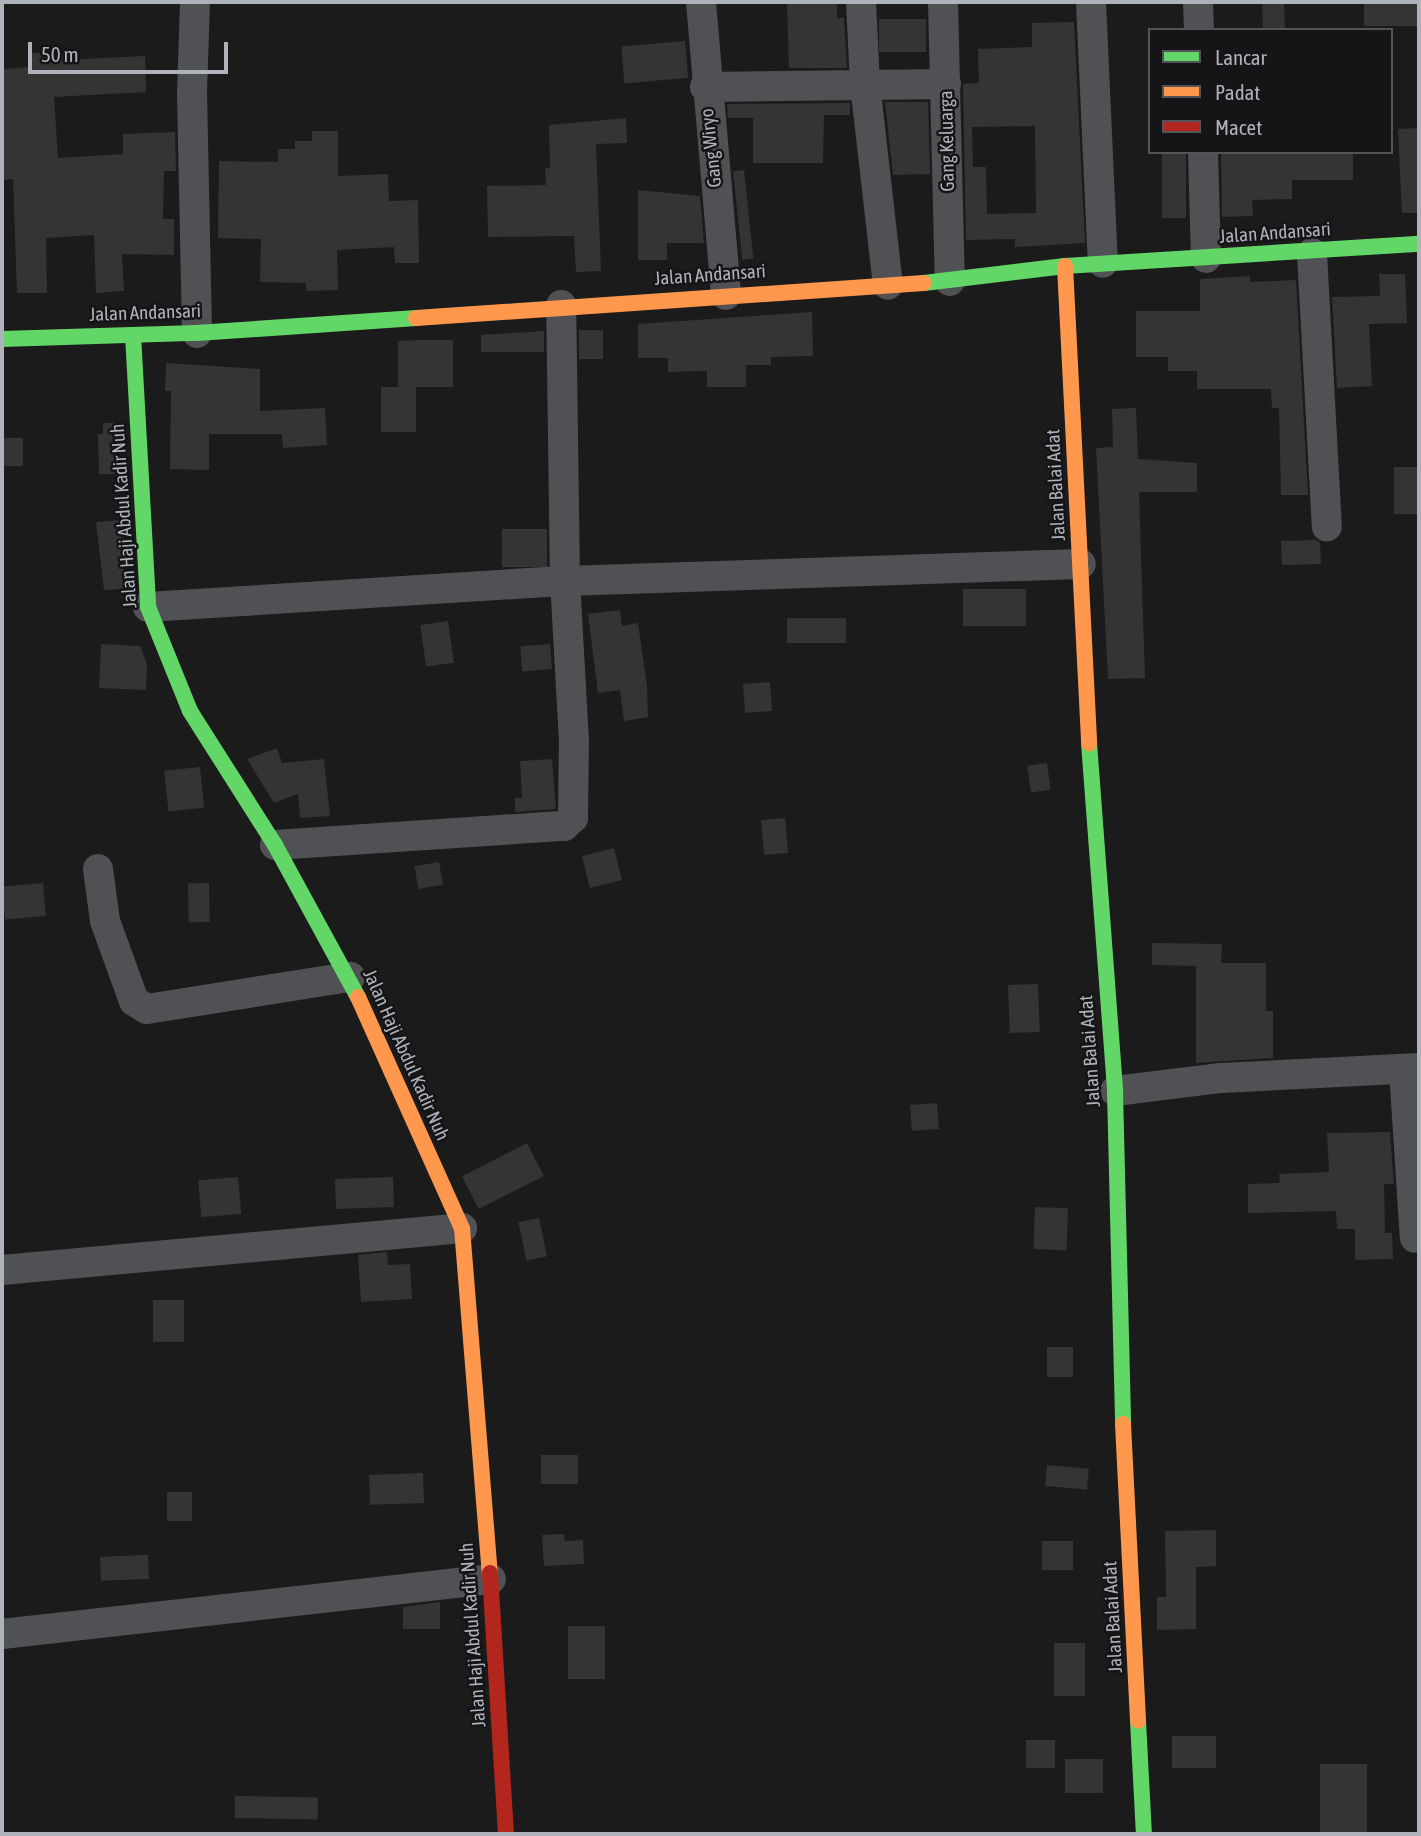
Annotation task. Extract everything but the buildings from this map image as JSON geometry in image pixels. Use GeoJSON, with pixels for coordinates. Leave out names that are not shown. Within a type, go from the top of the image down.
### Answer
{"type":"FeatureCollection","features":[{"type":"Feature","properties":{"kind":"street"},"geometry":{"type":"LineString","coordinates":[[195,2],[191,93],[197,333]]}},
{"type":"Feature","properties":{"kind":"street","name":"Gang Wiryo"},"geometry":{"type":"LineString","coordinates":[[701,2],[705,87],[726,295]]}},
{"type":"Feature","properties":{"kind":"street"},"geometry":{"type":"LineString","coordinates":[[861,2],[865,84],[888,285]]}},
{"type":"Feature","properties":{"kind":"street","name":"Gang Keluarga"},"geometry":{"type":"LineString","coordinates":[[943,2],[950,281]]}},
{"type":"Feature","properties":{"kind":"street"},"geometry":{"type":"LineString","coordinates":[[1091,2],[1103,264]]}},
{"type":"Feature","properties":{"kind":"street"},"geometry":{"type":"LineString","coordinates":[[1198,2],[1199,28]]}},
{"type":"Feature","properties":{"kind":"street"},"geometry":{"type":"LineString","coordinates":[[705,87],[946,84]]}},
{"type":"Feature","properties":{"kind":"street"},"geometry":{"type":"LineString","coordinates":[[1203,154],[1206,258]]}},
{"type":"Feature","properties":{"kind":"street","name":"Jalan Andansari"},"geometry":{"type":"LineString","coordinates":[[2,339],[197,333],[561,305],[950,281],[1066,266],[1312,253],[1419,244]]}},
{"type":"Feature","properties":{"kind":"street"},"geometry":{"type":"LineString","coordinates":[[1312,253],[1326,527]]}},
{"type":"Feature","properties":{"kind":"street","name":"Jalan Balai Adat"},"geometry":{"type":"LineString","coordinates":[[1066,266],[1093,812],[1115,1091],[1119,1337],[1144,1834]]}},
{"type":"Feature","properties":{"kind":"street"},"geometry":{"type":"LineString","coordinates":[[275,845],[564,826],[575,809],[565,581],[561,305]]}},
{"type":"Feature","properties":{"kind":"street","name":"Jalan Haji Abdul Kadir Nuh"},"geometry":{"type":"LineString","coordinates":[[133,335],[148,607],[190,711],[275,845],[350,977],[381,1056],[462,1228],[491,1579],[506,1834]]}},
{"type":"Feature","properties":{"kind":"street"},"geometry":{"type":"LineString","coordinates":[[148,607],[565,581],[1081,564]]}},
{"type":"Feature","properties":{"kind":"street"},"geometry":{"type":"LineString","coordinates":[[98,869],[105,921],[134,1001],[147,1009],[350,977]]}},
{"type":"Feature","properties":{"kind":"street"},"geometry":{"type":"LineString","coordinates":[[1115,1091],[1221,1078],[1411,1069],[1415,1238]]}},
{"type":"Feature","properties":{"kind":"street"},"geometry":{"type":"LineString","coordinates":[[2,1270],[462,1228]]}},
{"type":"Feature","properties":{"kind":"street"},"geometry":{"type":"LineString","coordinates":[[2,1634],[491,1579]]}},
{"type":"Feature","properties":{"kind":"traffic: fast"},"geometry":{"type":"LineString","coordinates":[[924,283],[1065,266],[1419,244]]}},
{"type":"Feature","properties":{"kind":"traffic: fast"},"geometry":{"type":"LineString","coordinates":[[2,339],[197,333],[416,318]]}},
{"type":"Feature","properties":{"kind":"traffic: fast"},"geometry":{"type":"LineString","coordinates":[[133,335],[148,607],[190,711],[275,845],[358,997]]}},
{"type":"Feature","properties":{"kind":"traffic: fast"},"geometry":{"type":"LineString","coordinates":[[1089,743],[1115,1091],[1123,1424]]}},
{"type":"Feature","properties":{"kind":"traffic: fast"},"geometry":{"type":"LineString","coordinates":[[1138,1721],[1144,1834]]}},
{"type":"Feature","properties":{"kind":"traffic: slow"},"geometry":{"type":"LineString","coordinates":[[1065,266],[1089,743]]}},
{"type":"Feature","properties":{"kind":"traffic: slow"},"geometry":{"type":"LineString","coordinates":[[416,318],[924,283]]}},
{"type":"Feature","properties":{"kind":"traffic: slow"},"geometry":{"type":"LineString","coordinates":[[358,997],[462,1228],[490,1573]]}},
{"type":"Feature","properties":{"kind":"traffic: slow"},"geometry":{"type":"LineString","coordinates":[[1123,1424],[1138,1721]]}},
{"type":"Feature","properties":{"kind":"traffic: jam"},"geometry":{"type":"LineString","coordinates":[[490,1573],[506,1834]]}}]}
